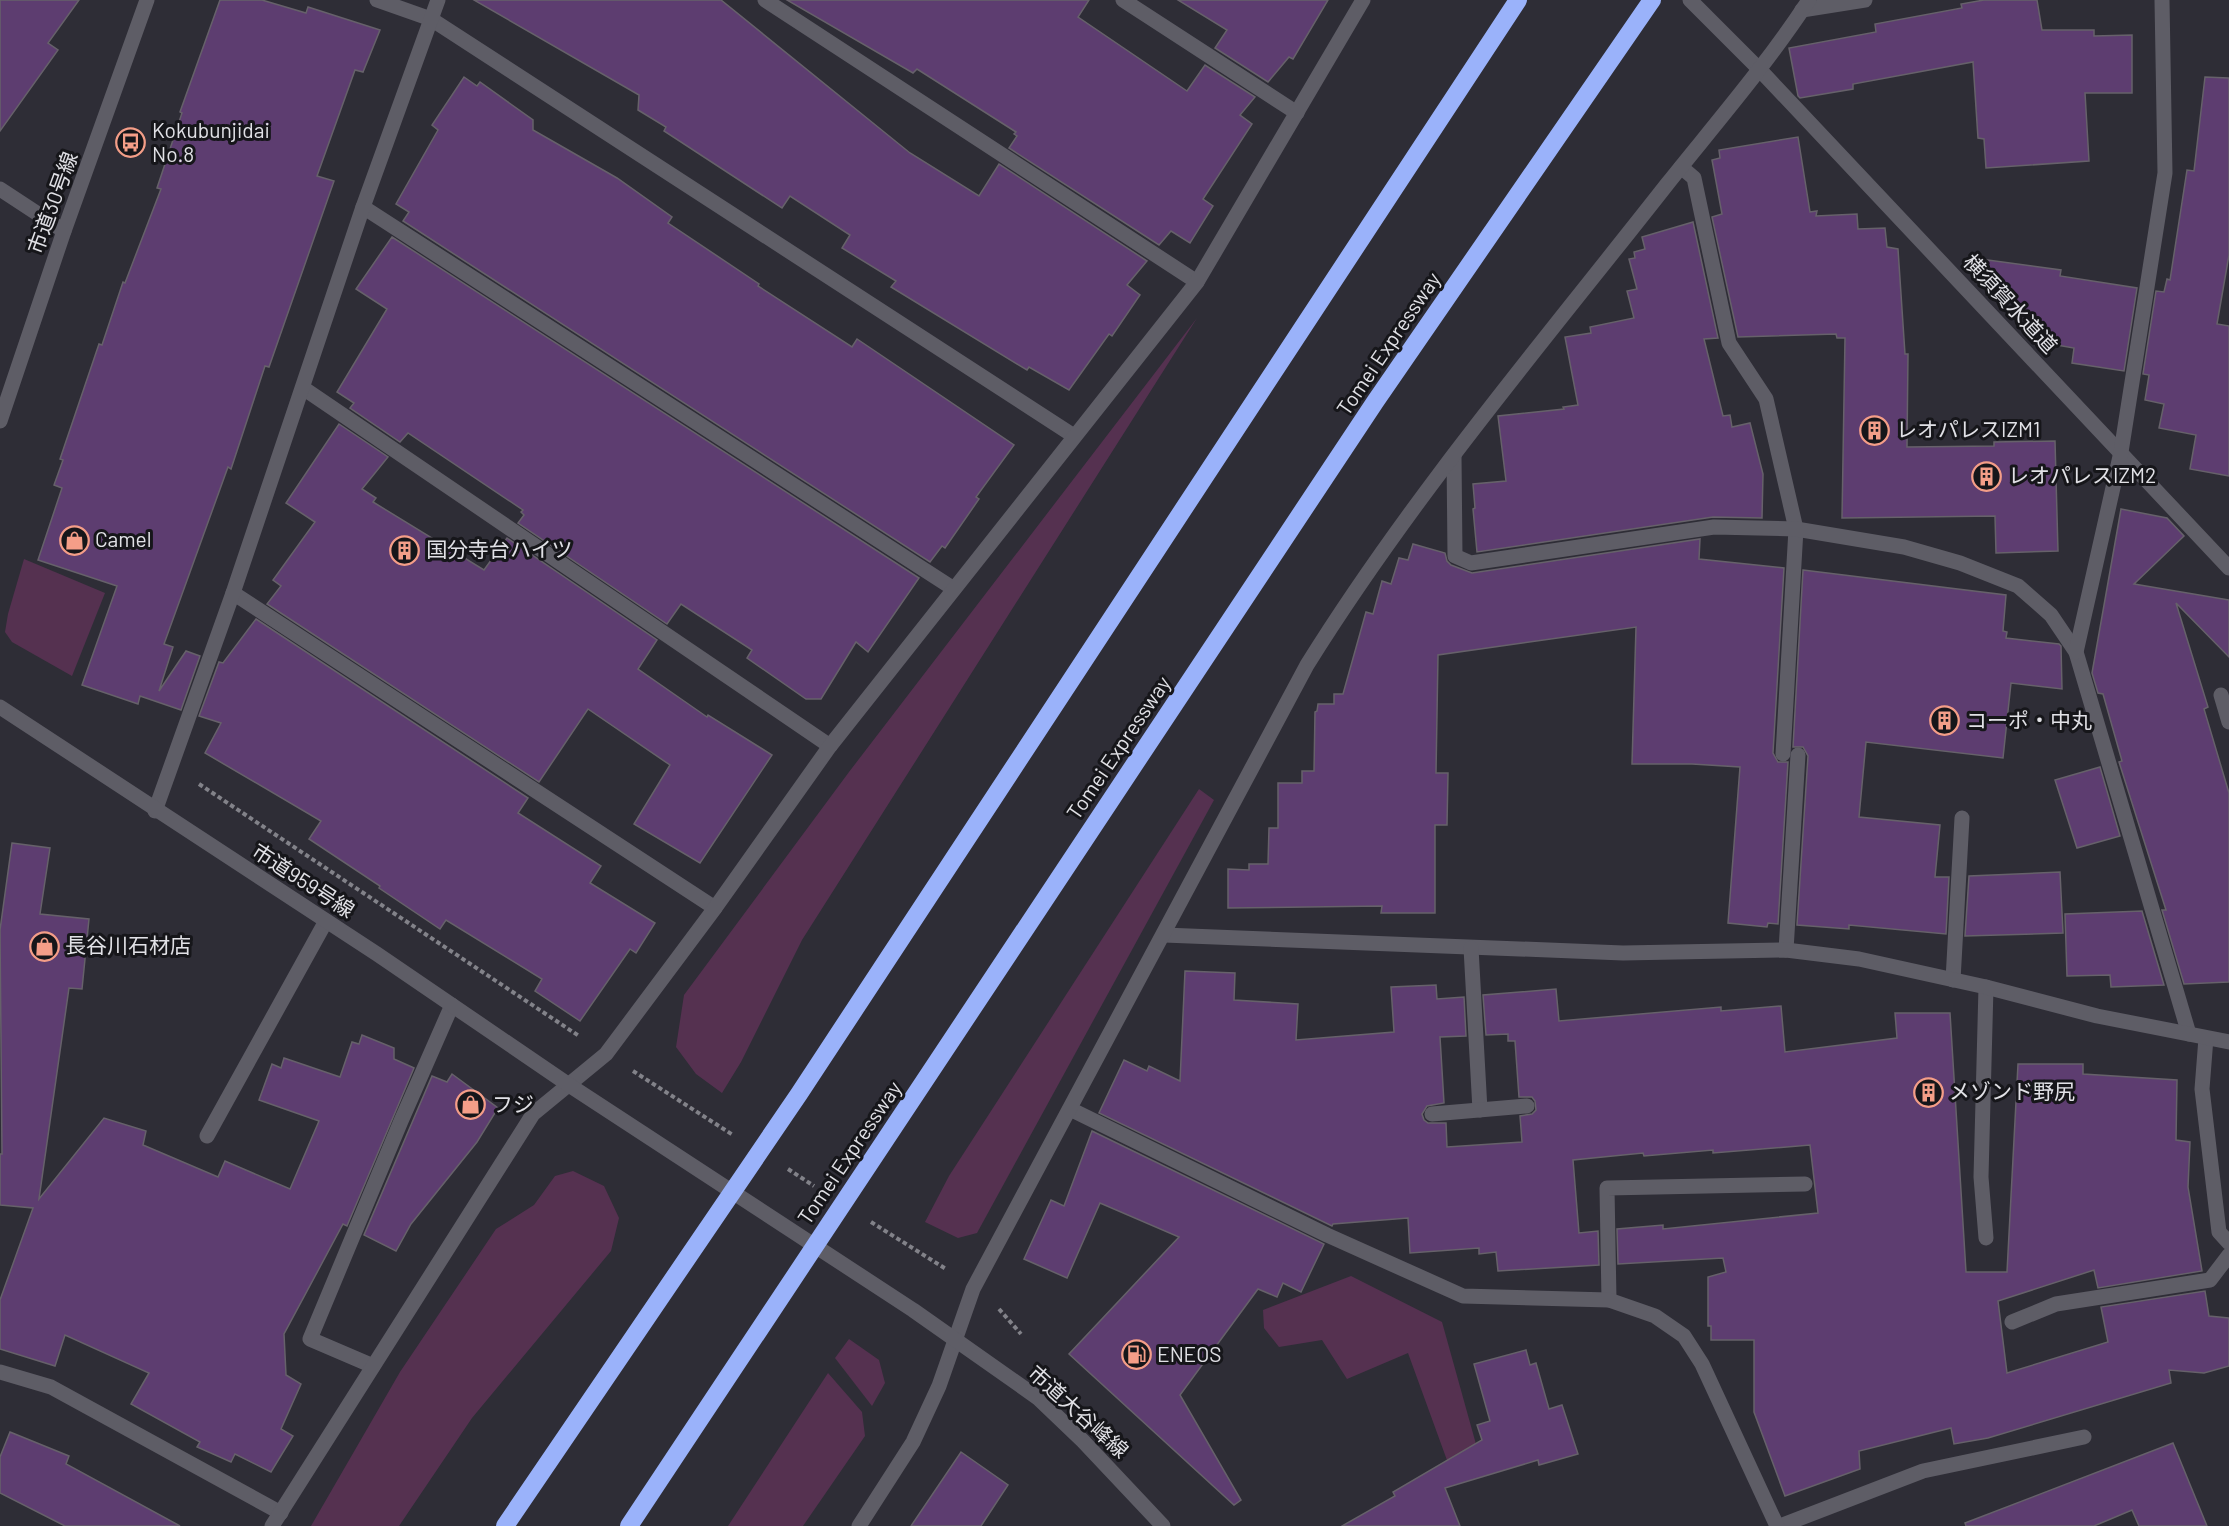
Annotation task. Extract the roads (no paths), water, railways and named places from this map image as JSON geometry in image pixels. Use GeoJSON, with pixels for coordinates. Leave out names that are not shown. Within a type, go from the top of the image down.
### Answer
{"type":"FeatureCollection","features":[{"type":"Feature","properties":{"kind":"highway"},"geometry":{"type":"LineString","coordinates":[[505,1526],[798,1094],[1518,0]]}},
{"type":"Feature","properties":{"kind":"highway","name":"Tomei Expressway"},"geometry":{"type":"LineString","coordinates":[[629,1526],[1369,412],[1653,0]]}},
{"type":"Feature","properties":{"kind":"highway"},"geometry":{"type":"LineString","coordinates":[[1550,151],[1661,0]]}},
{"type":"Feature","properties":{"kind":"street","name":"市道30号線"},"geometry":{"type":"LineString","coordinates":[[0,421],[64,231],[147,0]]}},
{"type":"Feature","properties":{"kind":"street"},"geometry":{"type":"LineString","coordinates":[[377,0],[431,19],[1074,436]]}},
{"type":"Feature","properties":{"kind":"street"},"geometry":{"type":"LineString","coordinates":[[155,811],[233,593],[363,207],[438,0]]}},
{"type":"Feature","properties":{"kind":"street"},"geometry":{"type":"LineString","coordinates":[[765,0],[1197,282]]}},
{"type":"Feature","properties":{"kind":"street"},"geometry":{"type":"LineString","coordinates":[[1123,0],[1297,113]]}},
{"type":"Feature","properties":{"kind":"street"},"geometry":{"type":"LineString","coordinates":[[0,1372],[51,1387],[277,1519],[533,1114],[575,1089],[606,1054],[715,908],[830,746],[1197,282],[1363,0]]}},
{"type":"Feature","properties":{"kind":"street","name":"横須賀水道道"},"geometry":{"type":"LineString","coordinates":[[1690,0],[1759,69],[2229,568]]}},
{"type":"Feature","properties":{"kind":"street"},"geometry":{"type":"LineString","coordinates":[[868,1523],[913,1442],[939,1386],[973,1289],[1307,666],[1347,600],[1454,455],[1759,69],[1806,5],[1865,0]]}},
{"type":"Feature","properties":{"kind":"street"},"geometry":{"type":"LineString","coordinates":[[2076,652],[2121,452],[2165,173],[2162,0]]}},
{"type":"Feature","properties":{"kind":"street"},"geometry":{"type":"LineString","coordinates":[[1681,166],[1694,178],[1729,343],[1766,399],[1796,529],[1786,950]]}},
{"type":"Feature","properties":{"kind":"street"},"geometry":{"type":"LineString","coordinates":[[0,189],[64,231]]}},
{"type":"Feature","properties":{"kind":"street"},"geometry":{"type":"LineString","coordinates":[[363,207],[954,589]]}},
{"type":"Feature","properties":{"kind":"street"},"geometry":{"type":"LineString","coordinates":[[303,388],[830,746]]}},
{"type":"Feature","properties":{"kind":"street"},"geometry":{"type":"LineString","coordinates":[[1454,455],[1455,556],[1471,563],[1714,527],[1796,529],[1904,547],[1960,563],[2018,586],[2051,615],[2076,652],[2189,1034]]}},
{"type":"Feature","properties":{"kind":"street"},"geometry":{"type":"LineString","coordinates":[[233,593],[715,908]]}},
{"type":"Feature","properties":{"kind":"street"},"geometry":{"type":"LineString","coordinates":[[2221,695],[2229,722]]}},
{"type":"Feature","properties":{"kind":"street","name":"市道959号線"},"geometry":{"type":"LineString","coordinates":[[0,708],[326,921],[575,1089]]}},
{"type":"Feature","properties":{"kind":"street"},"geometry":{"type":"LineString","coordinates":[[1953,980],[1962,818]]}},
{"type":"Feature","properties":{"kind":"street"},"geometry":{"type":"LineString","coordinates":[[207,1136],[249,1062],[284,993],[326,921]]}},
{"type":"Feature","properties":{"kind":"street"},"geometry":{"type":"LineString","coordinates":[[1164,935],[1623,953],[1786,950],[1858,959],[1986,987],[2097,1016],[2229,1042]]}},
{"type":"Feature","properties":{"kind":"street"},"geometry":{"type":"LineString","coordinates":[[1471,948],[1480,1110]]}},
{"type":"Feature","properties":{"kind":"street"},"geometry":{"type":"LineString","coordinates":[[1986,987],[1981,1177],[1986,1238]]}},
{"type":"Feature","properties":{"kind":"street"},"geometry":{"type":"LineString","coordinates":[[373,1366],[310,1339],[400,1121],[452,1005]]}},
{"type":"Feature","properties":{"kind":"street"},"geometry":{"type":"LineString","coordinates":[[2206,1038],[2202,1089],[2218,1232],[2229,1243]]}},
{"type":"Feature","properties":{"kind":"street","name":"市道大谷峰線"},"geometry":{"type":"LineString","coordinates":[[575,1089],[955,1340],[1038,1398],[1163,1526]]}},
{"type":"Feature","properties":{"kind":"street"},"geometry":{"type":"LineString","coordinates":[[1432,1114],[1527,1106]]}},
{"type":"Feature","properties":{"kind":"street"},"geometry":{"type":"LineString","coordinates":[[1070,1109],[1328,1235],[1463,1296],[1609,1300],[1655,1316],[1684,1336],[1702,1364],[1778,1526],[1923,1471],[2084,1437]]}},
{"type":"Feature","properties":{"kind":"street"},"geometry":{"type":"LineString","coordinates":[[1609,1300],[1606,1188],[1805,1184]]}},
{"type":"Feature","properties":{"kind":"street"},"geometry":{"type":"LineString","coordinates":[[2012,1322],[2056,1304],[2210,1280],[2229,1255]]}},
{"type":"Feature","properties":{"kind":"place","name":"Kokubunjidai No.8"},"geometry":{"type":"Point","coordinates":[131,143]}},
{"type":"Feature","properties":{"kind":"place","name":"レオパレスIZM1"},"geometry":{"type":"Point","coordinates":[1875,430]}},
{"type":"Feature","properties":{"kind":"place","name":"レオパレスIZM2"},"geometry":{"type":"Point","coordinates":[1987,476]}},
{"type":"Feature","properties":{"kind":"place","name":"Camel"},"geometry":{"type":"Point","coordinates":[74,540]}},
{"type":"Feature","properties":{"kind":"place","name":"国分寺台ハイツ"},"geometry":{"type":"Point","coordinates":[405,550]}},
{"type":"Feature","properties":{"kind":"place","name":"コーポ・中丸"},"geometry":{"type":"Point","coordinates":[1945,721]}},
{"type":"Feature","properties":{"kind":"place","name":"長谷川石材店"},"geometry":{"type":"Point","coordinates":[44,946]}},
{"type":"Feature","properties":{"kind":"place","name":"メゾンド野尻"},"geometry":{"type":"Point","coordinates":[1928,1092]}},
{"type":"Feature","properties":{"kind":"place","name":"フジ"},"geometry":{"type":"Point","coordinates":[471,1105]}},
{"type":"Feature","properties":{"kind":"place","name":"ENEOS"},"geometry":{"type":"Point","coordinates":[1136,1355]}}]}
